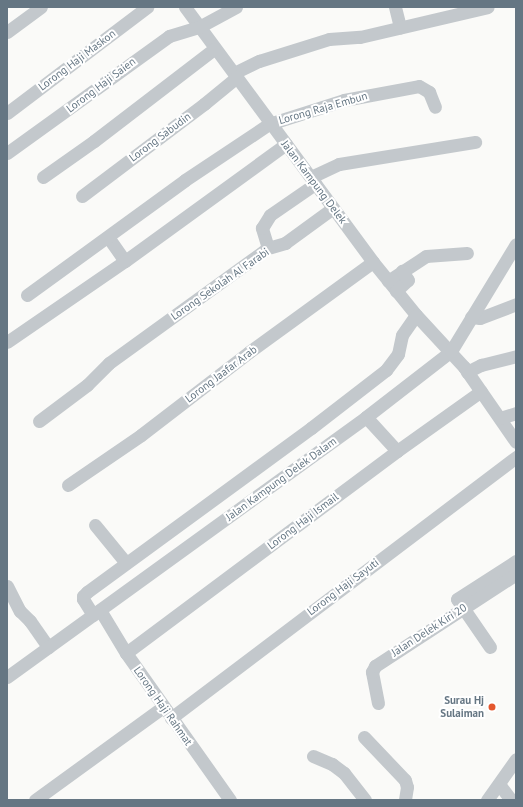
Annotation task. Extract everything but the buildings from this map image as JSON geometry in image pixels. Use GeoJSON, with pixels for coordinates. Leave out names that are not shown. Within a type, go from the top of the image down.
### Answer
{"type":"FeatureCollection","features":[{"type":"Feature","properties":{"kind":"street"},"geometry":{"type":"LineString","coordinates":[[7,32],[41,7]]}},
{"type":"Feature","properties":{"kind":"street","name":"Lorong Haji Maskon"},"geometry":{"type":"LineString","coordinates":[[7,113],[147,7]]}},
{"type":"Feature","properties":{"kind":"street","name":"Jalan Kampung Delek"},"geometry":{"type":"LineString","coordinates":[[185,7],[269,124],[286,144],[373,262],[416,315],[451,351],[516,442]]}},
{"type":"Feature","properties":{"kind":"street","name":"Lorong Haji Saien"},"geometry":{"type":"LineString","coordinates":[[7,153],[98,89],[148,50],[175,33],[199,27],[236,7]]}},
{"type":"Feature","properties":{"kind":"street"},"geometry":{"type":"LineString","coordinates":[[395,7],[400,27]]}},
{"type":"Feature","properties":{"kind":"street","name":"Lorong Sabudin"},"geometry":{"type":"LineString","coordinates":[[82,196],[204,104],[235,75],[259,61],[329,39],[360,37],[488,7]]}},
{"type":"Feature","properties":{"kind":"street"},"geometry":{"type":"LineString","coordinates":[[43,176],[94,141],[214,48]]}},
{"type":"Feature","properties":{"kind":"street","name":"Lorong Raja Embun"},"geometry":{"type":"LineString","coordinates":[[27,295],[185,180],[269,124],[344,100],[419,86],[429,92],[435,107]]}},
{"type":"Feature","properties":{"kind":"street"},"geometry":{"type":"LineString","coordinates":[[268,248],[262,228],[270,215],[313,181],[339,164],[475,142]]}},
{"type":"Feature","properties":{"kind":"street"},"geometry":{"type":"LineString","coordinates":[[7,342],[125,261],[286,144]]}},
{"type":"Feature","properties":{"kind":"street","name":"Lorong Sekolah Al Farabi"},"geometry":{"type":"LineString","coordinates":[[39,421],[87,384],[109,363],[268,248],[285,243],[333,208]]}},
{"type":"Feature","properties":{"kind":"street"},"geometry":{"type":"LineString","coordinates":[[108,237],[125,261]]}},
{"type":"Feature","properties":{"kind":"street","name":"Jalan Kampung Delek Dalam"},"geometry":{"type":"LineString","coordinates":[[7,677],[48,647],[92,611],[366,417],[451,351],[516,244]]}},
{"type":"Feature","properties":{"kind":"street"},"geometry":{"type":"LineString","coordinates":[[392,286],[408,280],[402,271],[426,256],[466,253]]}},
{"type":"Feature","properties":{"kind":"street","name":"Lorong Jaafar Arab"},"geometry":{"type":"LineString","coordinates":[[68,485],[141,435],[249,352],[373,262]]}},
{"type":"Feature","properties":{"kind":"street"},"geometry":{"type":"LineString","coordinates":[[471,316],[480,318],[516,304]]}},
{"type":"Feature","properties":{"kind":"street"},"geometry":{"type":"LineString","coordinates":[[92,611],[83,599],[83,596],[311,428],[386,370],[398,354],[402,335],[416,315]]}},
{"type":"Feature","properties":{"kind":"street"},"geometry":{"type":"LineString","coordinates":[[467,372],[481,365],[516,356]]}},
{"type":"Feature","properties":{"kind":"street","name":"Lorong Haji Ismail"},"geometry":{"type":"LineString","coordinates":[[126,653],[397,451],[481,391]]}},
{"type":"Feature","properties":{"kind":"street"},"geometry":{"type":"LineString","coordinates":[[500,418],[516,413]]}},
{"type":"Feature","properties":{"kind":"street"},"geometry":{"type":"LineString","coordinates":[[366,417],[397,451]]}},
{"type":"Feature","properties":{"kind":"street","name":"Lorong Haji Sayuti"},"geometry":{"type":"LineString","coordinates":[[171,718],[516,457]]}},
{"type":"Feature","properties":{"kind":"street"},"geometry":{"type":"LineString","coordinates":[[95,525],[126,563]]}},
{"type":"Feature","properties":{"kind":"street","name":"Jalan Delek Kiri 20"},"geometry":{"type":"LineString","coordinates":[[378,703],[372,672],[375,666],[516,561]]}},
{"type":"Feature","properties":{"kind":"street","name":"Jalan Delek Kiri 20"},"geometry":{"type":"LineString","coordinates":[[460,603],[516,574]]}},
{"type":"Feature","properties":{"kind":"street"},"geometry":{"type":"LineString","coordinates":[[7,586],[20,611],[30,621],[48,647]]}},
{"type":"Feature","properties":{"kind":"street"},"geometry":{"type":"LineString","coordinates":[[460,603],[490,647]]}},
{"type":"Feature","properties":{"kind":"street","name":"Lorong Haji Rahmat"},"geometry":{"type":"LineString","coordinates":[[92,611],[126,653],[230,800]]}},
{"type":"Feature","properties":{"kind":"street"},"geometry":{"type":"LineString","coordinates":[[35,800],[163,707]]}},
{"type":"Feature","properties":{"kind":"street"},"geometry":{"type":"LineString","coordinates":[[364,737],[404,780],[407,787],[405,800]]}},
{"type":"Feature","properties":{"kind":"street"},"geometry":{"type":"LineString","coordinates":[[313,756],[332,764],[344,772],[366,800]]}},
{"type":"Feature","properties":{"kind":"street"},"geometry":{"type":"LineString","coordinates":[[487,800],[516,759]]}},
{"type":"Feature","properties":{"kind":"street"},"geometry":{"type":"LineString","coordinates":[[499,784],[511,800]]}},
{"type":"Feature","properties":{"kind":"place","name":"Surau Hj Sulaiman"},"geometry":{"type":"Point","coordinates":[492,707]}}]}
